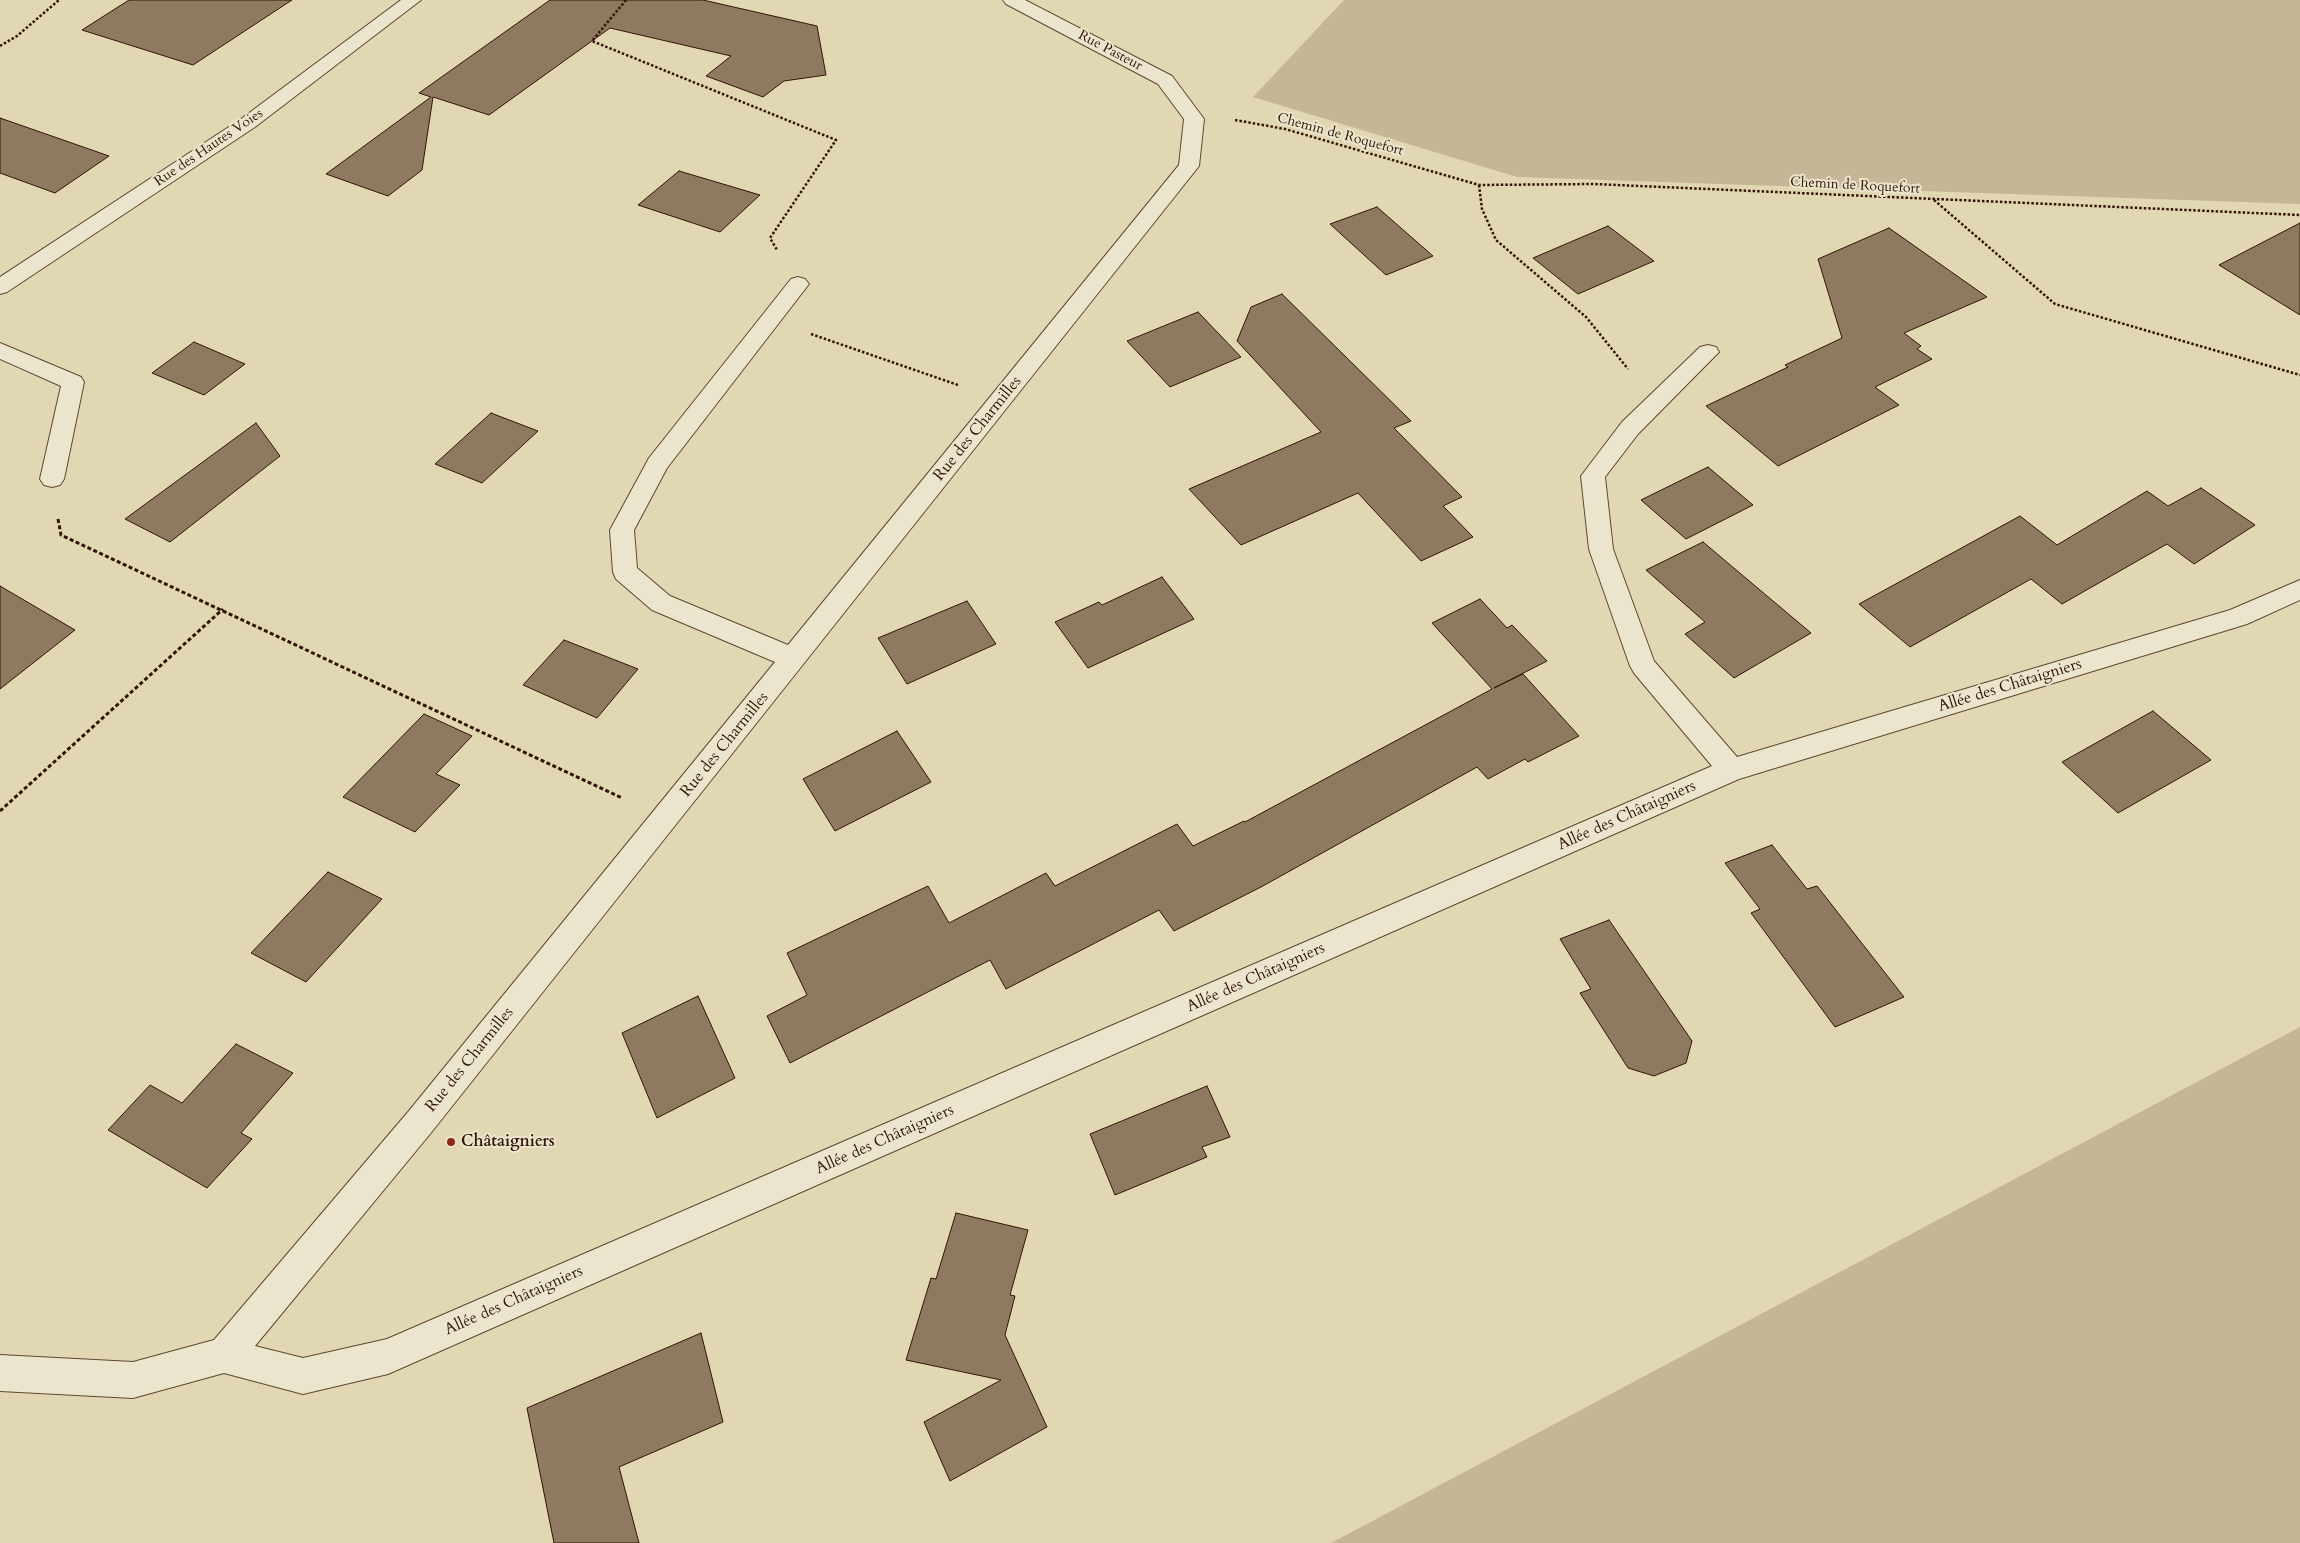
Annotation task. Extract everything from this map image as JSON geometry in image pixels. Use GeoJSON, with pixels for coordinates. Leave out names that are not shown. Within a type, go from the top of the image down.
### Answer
{"type":"FeatureCollection","features":[{"type":"Feature","properties":{"kind":"street","name":"Rue des Hautes Voies"},"geometry":{"type":"LineString","coordinates":[[0,287],[248,123],[412,0]]}},
{"type":"Feature","properties":{"kind":"street","name":"Rue Pasteur"},"geometry":{"type":"LineString","coordinates":[[1022,2],[1165,80],[1194,119]]}},
{"type":"Feature","properties":{"kind":"street","name":"Rue des Charmilles"},"geometry":{"type":"LineString","coordinates":[[224,1356],[419,1123],[1189,166],[1194,119]]}},
{"type":"Feature","properties":{"kind":"street"},"geometry":{"type":"LineString","coordinates":[[794,659],[661,603],[625,572],[622,530],[657,464],[798,284]]}},
{"type":"Feature","properties":{"kind":"street"},"geometry":{"type":"LineString","coordinates":[[0,350],[73,382],[52,479]]}},
{"type":"Feature","properties":{"kind":"street"},"geometry":{"type":"LineString","coordinates":[[1708,352],[1630,428],[1593,476],[1601,549],[1643,666],[1732,770]]}},
{"type":"Feature","properties":{"kind":"street","name":"Allée des Châtaigniers"},"geometry":{"type":"LineString","coordinates":[[224,1356],[303,1376],[388,1356],[1732,770],[2238,617],[2300,589]]}},
{"type":"Feature","properties":{"kind":"street"},"geometry":{"type":"LineString","coordinates":[[0,1373],[133,1380],[224,1356]]}},
{"type":"Feature","properties":{"kind":"path"},"geometry":{"type":"LineString","coordinates":[[0,46],[17,36],[58,0]]}},
{"type":"Feature","properties":{"kind":"path"},"geometry":{"type":"LineString","coordinates":[[626,0],[592,42],[836,140],[770,238],[798,284]]}},
{"type":"Feature","properties":{"kind":"path","name":"Chemin de Roquefort"},"geometry":{"type":"LineString","coordinates":[[1194,119],[1237,120],[1285,129],[1479,185],[1594,184],[1934,199],[2055,304],[2300,375]]}},
{"type":"Feature","properties":{"kind":"path"},"geometry":{"type":"LineString","coordinates":[[1479,185],[1482,209],[1496,240],[1586,316],[1655,403]]}},
{"type":"Feature","properties":{"kind":"path"},"geometry":{"type":"LineString","coordinates":[[1934,199],[2300,215]]}},
{"type":"Feature","properties":{"kind":"path"},"geometry":{"type":"LineString","coordinates":[[770,319],[1002,400]]}},
{"type":"Feature","properties":{"kind":"path"},"geometry":{"type":"LineString","coordinates":[[52,479],[61,535],[223,609],[666,818]]}},
{"type":"Feature","properties":{"kind":"path"},"geometry":{"type":"LineString","coordinates":[[0,811],[223,609]]}},
{"type":"Feature","properties":{"kind":"shaded area"},"geometry":{"type":"Polygon","coordinates":[[[1344,0],[2300,0],[2300,204],[1517,177],[1253,97],[1344,0]]]}},
{"type":"Feature","properties":{"kind":"shaded area"},"geometry":{"type":"Polygon","coordinates":[[[2300,1027],[2300,1543],[1331,1543],[2300,1027]]]}},
{"type":"Feature","properties":{"kind":"building"},"geometry":{"type":"Polygon","coordinates":[[[129,0],[292,0],[193,65],[82,30],[129,0]]]}},
{"type":"Feature","properties":{"kind":"building"},"geometry":{"type":"Polygon","coordinates":[[[550,0],[703,0],[817,26],[826,75],[784,81],[763,97],[706,76],[731,56],[610,28],[489,115],[433,97],[422,170],[388,196],[326,174],[431,97],[419,93],[550,0]]]}},
{"type":"Feature","properties":{"kind":"building"},"geometry":{"type":"Polygon","coordinates":[[[0,118],[109,156],[55,193],[0,173],[0,118]]]}},
{"type":"Feature","properties":{"kind":"building"},"geometry":{"type":"Polygon","coordinates":[[[679,171],[760,195],[720,232],[638,205],[679,171]]]}},
{"type":"Feature","properties":{"kind":"building"},"geometry":{"type":"Polygon","coordinates":[[[1377,207],[1433,256],[1386,275],[1330,224],[1377,207]]]}},
{"type":"Feature","properties":{"kind":"building"},"geometry":{"type":"Polygon","coordinates":[[[2300,223],[2300,315],[2219,265],[2300,223]]]}},
{"type":"Feature","properties":{"kind":"building"},"geometry":{"type":"Polygon","coordinates":[[[1608,226],[1654,261],[1578,294],[1533,258],[1608,226]]]}},
{"type":"Feature","properties":{"kind":"building"},"geometry":{"type":"Polygon","coordinates":[[[1889,228],[1987,297],[1904,333],[1921,346],[1917,349],[1932,359],[1875,387],[1899,405],[1778,466],[1706,406],[1788,367],[1785,365],[1842,338],[1818,259],[1889,228]]]}},
{"type":"Feature","properties":{"kind":"building"},"geometry":{"type":"Polygon","coordinates":[[[1282,294],[1411,421],[1394,428],[1462,497],[1443,506],[1473,537],[1421,561],[1358,493],[1241,545],[1189,489],[1321,432],[1237,341],[1251,307],[1282,294]]]}},
{"type":"Feature","properties":{"kind":"building"},"geometry":{"type":"Polygon","coordinates":[[[1198,312],[1241,357],[1170,387],[1127,341],[1198,312]]]}},
{"type":"Feature","properties":{"kind":"building"},"geometry":{"type":"Polygon","coordinates":[[[194,342],[245,364],[204,395],[152,373],[194,342]]]}},
{"type":"Feature","properties":{"kind":"building"},"geometry":{"type":"Polygon","coordinates":[[[491,413],[538,431],[482,483],[435,464],[491,413]]]}},
{"type":"Feature","properties":{"kind":"building"},"geometry":{"type":"Polygon","coordinates":[[[256,423],[280,456],[170,542],[125,519],[256,423]]]}},
{"type":"Feature","properties":{"kind":"building"},"geometry":{"type":"Polygon","coordinates":[[[1708,467],[1753,505],[1686,539],[1641,500],[1708,467]]]}},
{"type":"Feature","properties":{"kind":"building"},"geometry":{"type":"Polygon","coordinates":[[[2201,488],[2255,525],[2194,564],[2167,544],[2062,604],[2031,579],[1910,647],[1859,604],[2020,516],[2057,545],[2147,491],[2168,506],[2201,488]]]}},
{"type":"Feature","properties":{"kind":"building"},"geometry":{"type":"Polygon","coordinates":[[[1703,542],[1811,633],[1734,678],[1685,634],[1705,622],[1646,570],[1703,542]]]}},
{"type":"Feature","properties":{"kind":"building"},"geometry":{"type":"Polygon","coordinates":[[[1162,577],[1194,619],[1088,668],[1055,622],[1099,602],[1102,605],[1162,577]]]}},
{"type":"Feature","properties":{"kind":"building"},"geometry":{"type":"Polygon","coordinates":[[[0,586],[75,630],[0,689],[0,586]]]}},
{"type":"Feature","properties":{"kind":"building"},"geometry":{"type":"Polygon","coordinates":[[[1480,599],[1507,628],[1512,625],[1547,661],[1494,688],[1523,674],[1579,736],[1528,762],[1525,759],[1488,779],[1477,767],[1261,887],[1174,931],[1159,910],[1006,989],[990,960],[790,1063],[767,1016],[807,995],[787,953],[928,886],[949,923],[1046,873],[1055,886],[1177,824],[1193,846],[1245,822],[1492,689],[1432,623],[1480,599]]]}},
{"type":"Feature","properties":{"kind":"building"},"geometry":{"type":"Polygon","coordinates":[[[967,601],[996,644],[907,684],[878,638],[967,601]]]}},
{"type":"Feature","properties":{"kind":"building"},"geometry":{"type":"Polygon","coordinates":[[[564,640],[638,669],[597,718],[523,685],[564,640]]]}},
{"type":"Feature","properties":{"kind":"building"},"geometry":{"type":"Polygon","coordinates":[[[2153,711],[2211,760],[2118,813],[2062,762],[2153,711]]]}},
{"type":"Feature","properties":{"kind":"building"},"geometry":{"type":"Polygon","coordinates":[[[424,714],[472,736],[436,774],[460,785],[415,832],[343,797],[424,714]]]}},
{"type":"Feature","properties":{"kind":"building"},"geometry":{"type":"Polygon","coordinates":[[[897,731],[931,782],[835,831],[803,779],[897,731]]]}},
{"type":"Feature","properties":{"kind":"building"},"geometry":{"type":"Polygon","coordinates":[[[1772,845],[1807,889],[1817,886],[1904,997],[1835,1027],[1751,913],[1760,909],[1725,863],[1772,845]]]}},
{"type":"Feature","properties":{"kind":"building"},"geometry":{"type":"Polygon","coordinates":[[[328,872],[382,899],[306,982],[251,953],[328,872]]]}},
{"type":"Feature","properties":{"kind":"building"},"geometry":{"type":"Polygon","coordinates":[[[1609,920],[1692,1041],[1686,1063],[1654,1076],[1628,1068],[1580,993],[1591,989],[1560,939],[1609,920]]]}},
{"type":"Feature","properties":{"kind":"building"},"geometry":{"type":"Polygon","coordinates":[[[698,996],[735,1078],[657,1118],[622,1033],[698,996]]]}},
{"type":"Feature","properties":{"kind":"building"},"geometry":{"type":"Polygon","coordinates":[[[236,1044],[293,1073],[241,1133],[252,1139],[207,1188],[108,1130],[150,1085],[182,1103],[236,1044]]]}},
{"type":"Feature","properties":{"kind":"building"},"geometry":{"type":"Polygon","coordinates":[[[1207,1086],[1230,1137],[1202,1147],[1207,1157],[1115,1195],[1090,1134],[1207,1086]]]}},
{"type":"Feature","properties":{"kind":"building"},"geometry":{"type":"Polygon","coordinates":[[[956,1213],[1028,1230],[1010,1295],[1015,1296],[1005,1335],[1047,1427],[950,1481],[924,1422],[1001,1380],[906,1360],[931,1278],[936,1279],[956,1213]]]}},
{"type":"Feature","properties":{"kind":"building"},"geometry":{"type":"Polygon","coordinates":[[[701,1333],[723,1422],[619,1467],[639,1543],[554,1543],[527,1408],[701,1333]]]}},
{"type":"Feature","properties":{"kind":"place","name":"Châtaigniers"},"geometry":{"type":"Point","coordinates":[451,1142]}}]}
